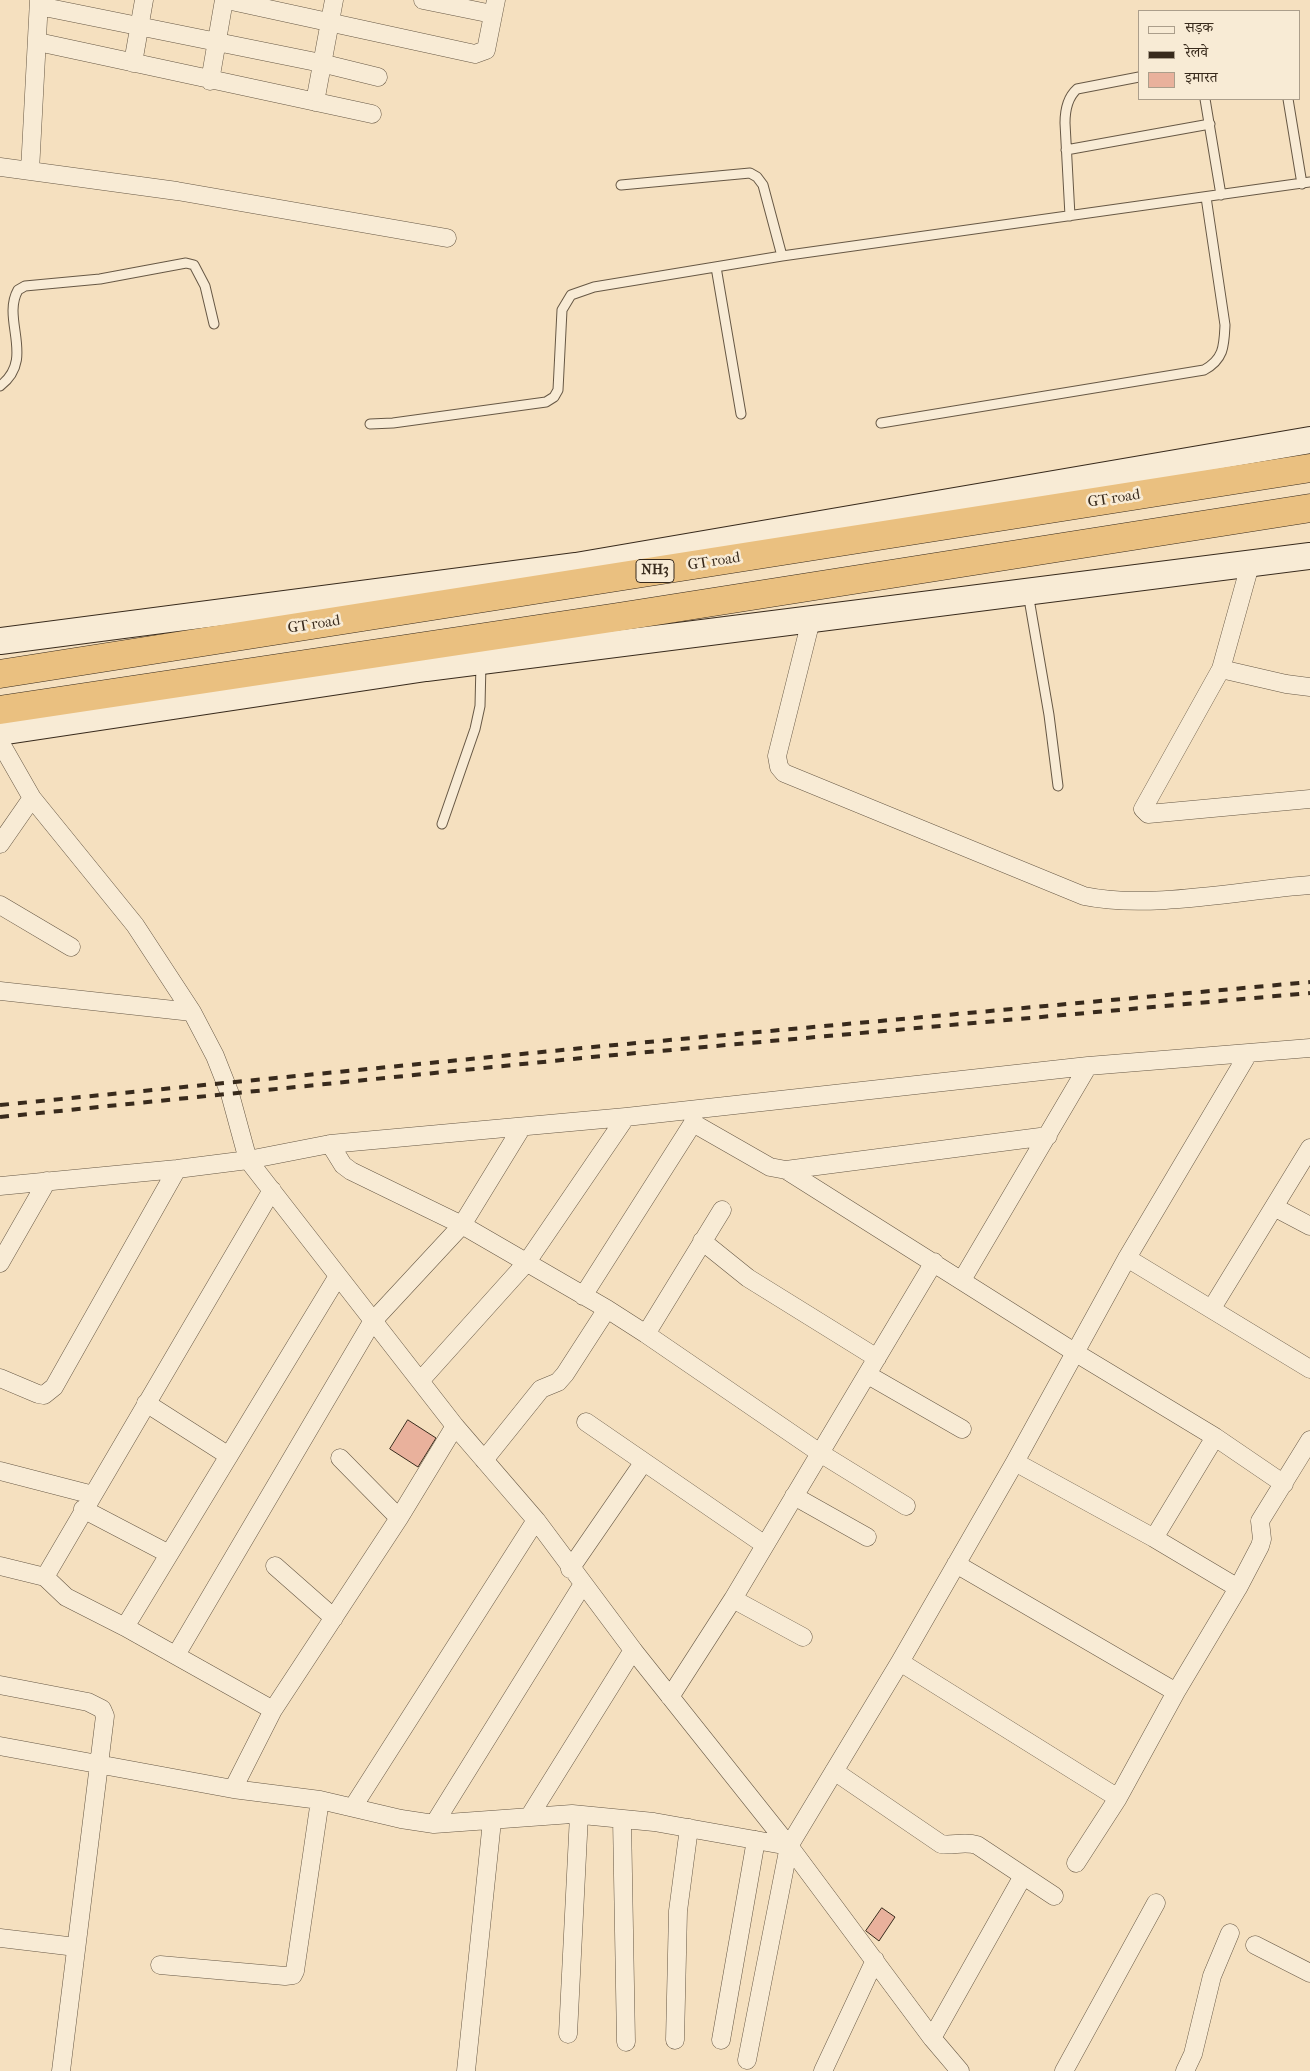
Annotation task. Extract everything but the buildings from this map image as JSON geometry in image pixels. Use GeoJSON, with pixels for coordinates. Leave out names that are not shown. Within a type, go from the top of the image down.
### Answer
{"type":"FeatureCollection","features":[{"type":"Feature","properties":{"kind":"highway","name":"GT road"},"geometry":{"type":"LineString","coordinates":[[0,674],[1310,468]]}},
{"type":"Feature","properties":{"kind":"highway"},"geometry":{"type":"LineString","coordinates":[[0,710],[618,617],[1310,508]]}},
{"type":"Feature","properties":{"kind":"main road"},"geometry":{"type":"LineString","coordinates":[[0,641],[576,566],[1310,440]]}},
{"type":"Feature","properties":{"kind":"main road"},"geometry":{"type":"LineString","coordinates":[[0,732],[482,661],[1310,556]]}},
{"type":"Feature","properties":{"kind":"street"},"geometry":{"type":"LineString","coordinates":[[133,63],[144,0]]}},
{"type":"Feature","properties":{"kind":"street"},"geometry":{"type":"LineString","coordinates":[[210,81],[226,0],[330,21],[475,54],[486,50],[494,7],[423,0]]}},
{"type":"Feature","properties":{"kind":"street"},"geometry":{"type":"LineString","coordinates":[[315,102],[334,0]]}},
{"type":"Feature","properties":{"kind":"street"},"geometry":{"type":"LineString","coordinates":[[30,171],[39,3],[139,26],[321,62],[378,77]]}},
{"type":"Feature","properties":{"kind":"street"},"geometry":{"type":"LineString","coordinates":[[38,42],[210,81],[372,114]]}},
{"type":"Feature","properties":{"kind":"street"},"geometry":{"type":"LineString","coordinates":[[0,167],[177,191],[447,238]]}},
{"type":"Feature","properties":{"kind":"street"},"geometry":{"type":"LineString","coordinates":[[1250,565],[1221,669],[1144,804],[1144,811],[1148,814],[1310,799]]}},
{"type":"Feature","properties":{"kind":"street"},"geometry":{"type":"LineString","coordinates":[[811,620],[777,756],[778,767],[784,773],[1084,896],[1115,901],[1185,898],[1310,884]]}},
{"type":"Feature","properties":{"kind":"street"},"geometry":{"type":"LineString","coordinates":[[1221,669],[1286,684],[1310,686]]}},
{"type":"Feature","properties":{"kind":"street"},"geometry":{"type":"LineString","coordinates":[[0,742],[32,798],[135,925],[192,1012],[215,1056],[230,1094],[248,1160],[372,1322],[421,1380],[455,1426],[536,1520],[570,1569],[790,1846],[932,2038],[960,2071]]}},
{"type":"Feature","properties":{"kind":"street"},"geometry":{"type":"LineString","coordinates":[[0,844],[32,798]]}},
{"type":"Feature","properties":{"kind":"street"},"geometry":{"type":"LineString","coordinates":[[0,905],[71,947]]}},
{"type":"Feature","properties":{"kind":"street"},"geometry":{"type":"LineString","coordinates":[[0,991],[192,1012]]}},
{"type":"Feature","properties":{"kind":"street"},"geometry":{"type":"LineString","coordinates":[[0,1186],[178,1169],[248,1160],[330,1144],[626,1117],[1088,1066],[1310,1048]]}},
{"type":"Feature","properties":{"kind":"street"},"geometry":{"type":"LineString","coordinates":[[747,2060],[790,1846],[900,1662],[1015,1462],[1127,1258],[1248,1054]]}},
{"type":"Feature","properties":{"kind":"street"},"geometry":{"type":"LineString","coordinates":[[962,1280],[1088,1066]]}},
{"type":"Feature","properties":{"kind":"street"},"geometry":{"type":"LineString","coordinates":[[421,1380],[527,1262],[626,1117]]}},
{"type":"Feature","properties":{"kind":"street"},"geometry":{"type":"LineString","coordinates":[[583,1296],[693,1123],[770,1167],[786,1170],[1048,1136]]}},
{"type":"Feature","properties":{"kind":"street"},"geometry":{"type":"LineString","coordinates":[[176,1655],[372,1322],[462,1226],[522,1127]]}},
{"type":"Feature","properties":{"kind":"street"},"geometry":{"type":"LineString","coordinates":[[330,1144],[343,1165],[351,1171],[462,1226],[607,1309],[820,1454],[906,1506]]}},
{"type":"Feature","properties":{"kind":"street"},"geometry":{"type":"LineString","coordinates":[[1212,1308],[1310,1148]]}},
{"type":"Feature","properties":{"kind":"street"},"geometry":{"type":"LineString","coordinates":[[0,1378],[38,1394],[44,1394],[54,1387],[178,1169]]}},
{"type":"Feature","properties":{"kind":"street"},"geometry":{"type":"LineString","coordinates":[[786,1170],[1076,1353],[1215,1437],[1284,1484]]}},
{"type":"Feature","properties":{"kind":"street"},"geometry":{"type":"LineString","coordinates":[[0,1263],[47,1181]]}},
{"type":"Feature","properties":{"kind":"street"},"geometry":{"type":"LineString","coordinates":[[45,1577],[272,1190]]}},
{"type":"Feature","properties":{"kind":"street"},"geometry":{"type":"LineString","coordinates":[[1274,1207],[1310,1226]]}},
{"type":"Feature","properties":{"kind":"street"},"geometry":{"type":"LineString","coordinates":[[646,1334],[722,1210]]}},
{"type":"Feature","properties":{"kind":"street"},"geometry":{"type":"LineString","coordinates":[[702,1241],[748,1278],[877,1358]]}},
{"type":"Feature","properties":{"kind":"street"},"geometry":{"type":"LineString","coordinates":[[1127,1258],[1310,1369]]}},
{"type":"Feature","properties":{"kind":"street"},"geometry":{"type":"LineString","coordinates":[[670,1697],[733,1599],[934,1262]]}},
{"type":"Feature","properties":{"kind":"street"},"geometry":{"type":"LineString","coordinates":[[125,1627],[338,1276]]}},
{"type":"Feature","properties":{"kind":"street"},"geometry":{"type":"LineString","coordinates":[[484,1460],[541,1389],[558,1382],[565,1374],[607,1309]]}},
{"type":"Feature","properties":{"kind":"street"},"geometry":{"type":"LineString","coordinates":[[868,1375],[962,1428]]}},
{"type":"Feature","properties":{"kind":"street"},"geometry":{"type":"LineString","coordinates":[[146,1403],[229,1456]]}},
{"type":"Feature","properties":{"kind":"street"},"geometry":{"type":"LineString","coordinates":[[586,1422],[643,1463],[765,1545]]}},
{"type":"Feature","properties":{"kind":"street"},"geometry":{"type":"LineString","coordinates":[[233,1789],[273,1710],[399,1518],[455,1426]]}},
{"type":"Feature","properties":{"kind":"street"},"geometry":{"type":"LineString","coordinates":[[1154,1538],[1215,1437]]}},
{"type":"Feature","properties":{"kind":"street"},"geometry":{"type":"LineString","coordinates":[[1076,1863],[1118,1798],[1176,1692],[1238,1588],[1260,1546],[1262,1539],[1260,1520],[1310,1440]]}},
{"type":"Feature","properties":{"kind":"street"},"geometry":{"type":"LineString","coordinates":[[340,1458],[399,1518]]}},
{"type":"Feature","properties":{"kind":"street"},"geometry":{"type":"LineString","coordinates":[[1015,1462],[1154,1538],[1238,1588]]}},
{"type":"Feature","properties":{"kind":"street"},"geometry":{"type":"LineString","coordinates":[[570,1569],[643,1463]]}},
{"type":"Feature","properties":{"kind":"street"},"geometry":{"type":"LineString","coordinates":[[0,1471],[88,1502],[169,1554]]}},
{"type":"Feature","properties":{"kind":"street"},"geometry":{"type":"LineString","coordinates":[[794,1496],[867,1537]]}},
{"type":"Feature","properties":{"kind":"street"},"geometry":{"type":"LineString","coordinates":[[353,1807],[536,1520]]}},
{"type":"Feature","properties":{"kind":"street"},"geometry":{"type":"LineString","coordinates":[[956,1564],[1176,1692]]}},
{"type":"Feature","properties":{"kind":"street"},"geometry":{"type":"LineString","coordinates":[[0,1566],[45,1577],[66,1597],[125,1627],[273,1710]]}},
{"type":"Feature","properties":{"kind":"street"},"geometry":{"type":"LineString","coordinates":[[275,1566],[334,1618]]}},
{"type":"Feature","properties":{"kind":"street"},"geometry":{"type":"LineString","coordinates":[[434,1824],[583,1584]]}},
{"type":"Feature","properties":{"kind":"street"},"geometry":{"type":"LineString","coordinates":[[733,1599],[803,1636]]}},
{"type":"Feature","properties":{"kind":"street"},"geometry":{"type":"LineString","coordinates":[[529,1817],[633,1650]]}},
{"type":"Feature","properties":{"kind":"street"},"geometry":{"type":"LineString","coordinates":[[900,1662],[1118,1798]]}},
{"type":"Feature","properties":{"kind":"street"},"geometry":{"type":"LineString","coordinates":[[0,1685],[88,1702],[102,1709],[105,1716],[61,2071]]}},
{"type":"Feature","properties":{"kind":"street"},"geometry":{"type":"LineString","coordinates":[[0,1746],[233,1789],[320,1800],[400,1819],[434,1824],[579,1815],[689,1828],[790,1846]]}},
{"type":"Feature","properties":{"kind":"street"},"geometry":{"type":"LineString","coordinates":[[834,1771],[941,1844],[948,1845],[966,1842],[977,1845],[1054,1896]]}},
{"type":"Feature","properties":{"kind":"street"},"geometry":{"type":"LineString","coordinates":[[160,1965],[285,1976],[293,1975],[320,1800]]}},
{"type":"Feature","properties":{"kind":"street"},"geometry":{"type":"LineString","coordinates":[[568,2034],[579,1815]]}},
{"type":"Feature","properties":{"kind":"street"},"geometry":{"type":"LineString","coordinates":[[622,1819],[626,2042]]}},
{"type":"Feature","properties":{"kind":"street"},"geometry":{"type":"LineString","coordinates":[[466,2071],[492,1821]]}},
{"type":"Feature","properties":{"kind":"street"},"geometry":{"type":"LineString","coordinates":[[675,2040],[678,1911],[689,1828]]}},
{"type":"Feature","properties":{"kind":"street"},"geometry":{"type":"LineString","coordinates":[[721,2040],[756,1840]]}},
{"type":"Feature","properties":{"kind":"street"},"geometry":{"type":"LineString","coordinates":[[932,2038],[1022,1876]]}},
{"type":"Feature","properties":{"kind":"street"},"geometry":{"type":"LineString","coordinates":[[1064,2071],[1156,1903]]}},
{"type":"Feature","properties":{"kind":"street"},"geometry":{"type":"LineString","coordinates":[[1185,2071],[1193,2054],[1212,1976],[1230,1933]]}},
{"type":"Feature","properties":{"kind":"street"},"geometry":{"type":"LineString","coordinates":[[0,1938],[76,1947]]}},
{"type":"Feature","properties":{"kind":"street"},"geometry":{"type":"LineString","coordinates":[[1255,1945],[1310,1973]]}},
{"type":"Feature","properties":{"kind":"street"},"geometry":{"type":"LineString","coordinates":[[823,2071],[875,1960]]}},
{"type":"Feature","properties":{"kind":"lane"},"geometry":{"type":"LineString","coordinates":[[1070,216],[1065,108],[1077,89],[1138,77]]}},
{"type":"Feature","properties":{"kind":"lane"},"geometry":{"type":"LineString","coordinates":[[1205,100],[1221,195]]}},
{"type":"Feature","properties":{"kind":"lane"},"geometry":{"type":"LineString","coordinates":[[370,424],[393,423],[546,402],[554,397],[558,390],[562,310],[571,295],[594,287],[782,256],[1306,183],[1288,100]]}},
{"type":"Feature","properties":{"kind":"lane"},"geometry":{"type":"LineString","coordinates":[[1066,150],[1210,124]]}},
{"type":"Feature","properties":{"kind":"lane"},"geometry":{"type":"LineString","coordinates":[[621,185],[750,173],[757,177],[763,185],[782,256]]}},
{"type":"Feature","properties":{"kind":"lane"},"geometry":{"type":"LineString","coordinates":[[882,423],[1204,370],[1214,364],[1222,356],[1224,325],[1206,197]]}},
{"type":"Feature","properties":{"kind":"lane"},"geometry":{"type":"LineString","coordinates":[[0,386],[6,381],[17,365],[14,303],[18,290],[25,286],[100,279],[186,263],[194,265],[198,270],[205,286],[214,324]]}},
{"type":"Feature","properties":{"kind":"lane"},"geometry":{"type":"LineString","coordinates":[[716,267],[741,414]]}},
{"type":"Feature","properties":{"kind":"lane"},"geometry":{"type":"LineString","coordinates":[[1028,592],[1049,715],[1058,786]]}},
{"type":"Feature","properties":{"kind":"lane"},"geometry":{"type":"LineString","coordinates":[[442,824],[475,729],[480,706],[482,661]]}},
{"type":"Feature","properties":{"kind":"railway"},"geometry":{"type":"LineString","coordinates":[[0,1105],[593,1047],[1310,982]]}},
{"type":"Feature","properties":{"kind":"railway"},"geometry":{"type":"LineString","coordinates":[[0,1117],[592,1057],[1310,993]]}}]}
